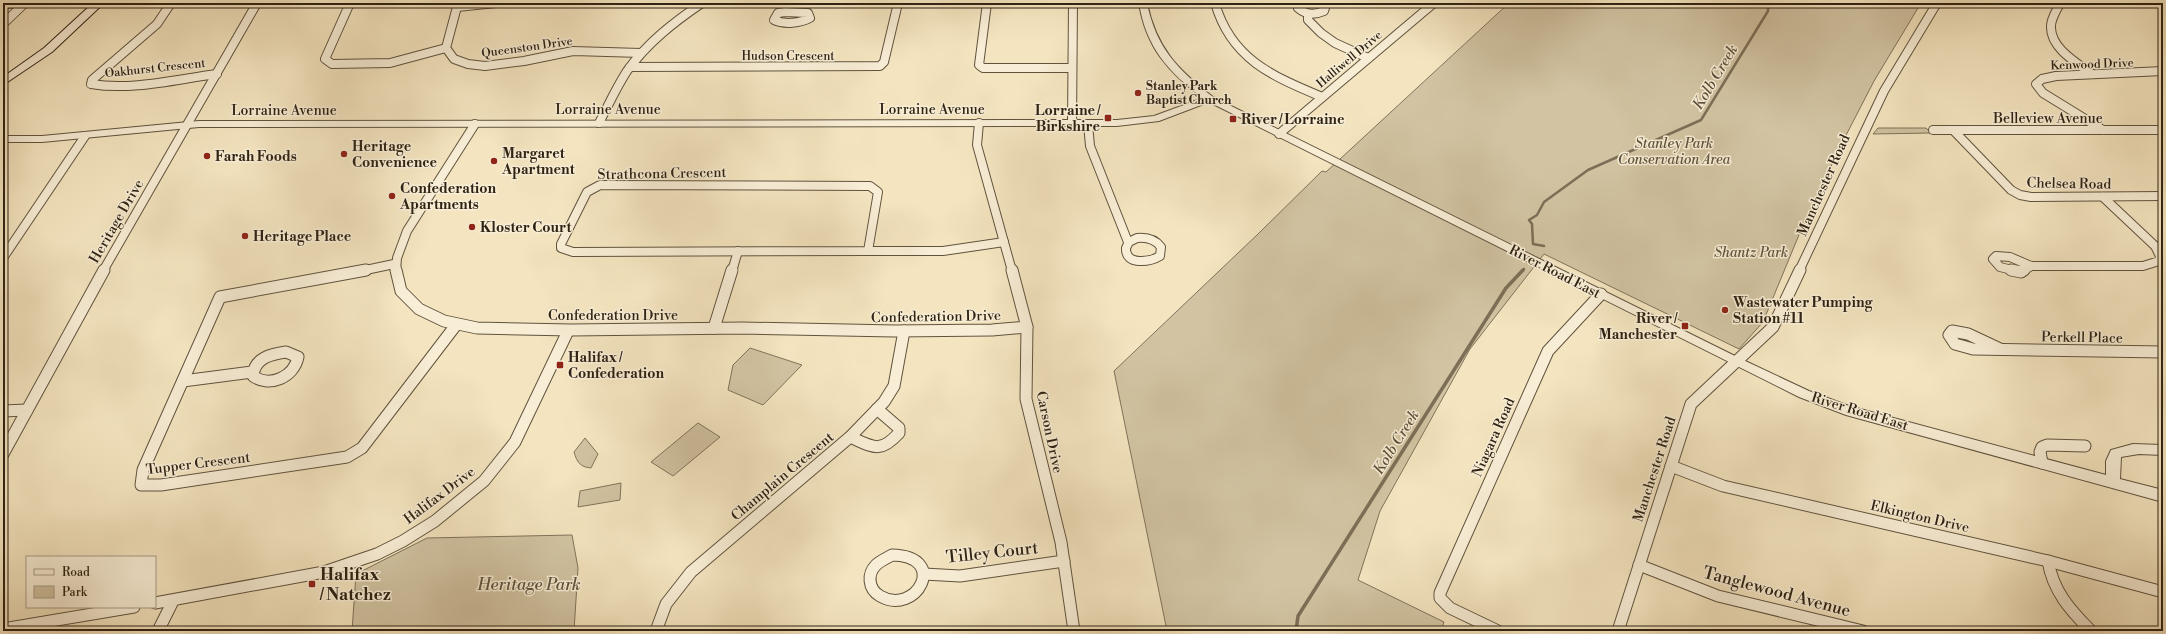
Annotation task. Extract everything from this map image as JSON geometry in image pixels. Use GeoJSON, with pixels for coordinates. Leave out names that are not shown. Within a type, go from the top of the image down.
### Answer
{"type":"FeatureCollection","features":[{"type":"Feature","properties":{"kind":"main road"},"geometry":{"type":"LineString","coordinates":[[3,82],[48,50],[99,3]]}},
{"type":"Feature","properties":{"kind":"street"},"geometry":{"type":"LineString","coordinates":[[3,4],[22,3]]}},
{"type":"Feature","properties":{"kind":"street"},"geometry":{"type":"LineString","coordinates":[[3,24],[25,3]]}},
{"type":"Feature","properties":{"kind":"street","name":"Oakhurst Crescent"},"geometry":{"type":"LineString","coordinates":[[171,3],[157,24],[92,80],[91,84],[96,86],[117,86],[217,74]]}},
{"type":"Feature","properties":{"kind":"street","name":"Heritage Drive"},"geometry":{"type":"LineString","coordinates":[[3,454],[93,289],[257,3]]}},
{"type":"Feature","properties":{"kind":"street"},"geometry":{"type":"LineString","coordinates":[[350,3],[325,59],[326,62],[332,64],[390,63],[446,48],[458,5],[496,3]]}},
{"type":"Feature","properties":{"kind":"street"},"geometry":{"type":"LineString","coordinates":[[600,123],[630,67],[641,53],[659,34],[702,3]]}},
{"type":"Feature","properties":{"kind":"street"},"geometry":{"type":"LineString","coordinates":[[803,13],[808,3]]}},
{"type":"Feature","properties":{"kind":"street","name":"Hudson Crescent"},"geometry":{"type":"LineString","coordinates":[[630,67],[880,66],[884,62],[898,3]]}},
{"type":"Feature","properties":{"kind":"street"},"geometry":{"type":"LineString","coordinates":[[987,3],[978,65],[983,68],[1072,68]]}},
{"type":"Feature","properties":{"kind":"street"},"geometry":{"type":"LineString","coordinates":[[1072,124],[1073,3]]}},
{"type":"Feature","properties":{"kind":"street","name":"River Road East"},"geometry":{"type":"LineString","coordinates":[[1143,3],[1152,40],[1161,54],[1182,78],[1210,99],[1737,362],[1804,394],[1846,410],[2113,481],[2163,496]]}},
{"type":"Feature","properties":{"kind":"street"},"geometry":{"type":"LineString","coordinates":[[1215,3],[1218,18],[1222,27],[1234,46],[1244,55],[1264,70],[1290,84],[1322,97]]}},
{"type":"Feature","properties":{"kind":"street"},"geometry":{"type":"LineString","coordinates":[[1300,3],[1298,8],[1308,14],[1324,11],[1324,6],[1320,3]]}},
{"type":"Feature","properties":{"kind":"street","name":"Halliwell Drive"},"geometry":{"type":"LineString","coordinates":[[1279,134],[1434,3]]}},
{"type":"Feature","properties":{"kind":"street","name":"Manchester Road"},"geometry":{"type":"LineString","coordinates":[[1618,631],[1691,404],[1773,327],[1884,90],[1937,3]]}},
{"type":"Feature","properties":{"kind":"street"},"geometry":{"type":"LineString","coordinates":[[2060,3],[2052,25],[2054,39],[2064,52],[2092,74]]}},
{"type":"Feature","properties":{"kind":"street"},"geometry":{"type":"LineString","coordinates":[[1308,14],[1308,20],[1318,33],[1336,44],[1368,58]]}},
{"type":"Feature","properties":{"kind":"street","name":"Queenston Drive"},"geometry":{"type":"LineString","coordinates":[[446,48],[448,54],[454,59],[468,65],[480,66],[499,65],[572,51],[606,50],[641,53]]}},
{"type":"Feature","properties":{"kind":"street","name":"Kenwood Drive"},"geometry":{"type":"LineString","coordinates":[[2104,131],[2043,93],[2036,84],[2046,77],[2163,71]]}},
{"type":"Feature","properties":{"kind":"street","name":"Lorraine Avenue"},"geometry":{"type":"LineString","coordinates":[[3,139],[42,139],[85,136],[188,124],[1088,124],[1141,122],[1156,119],[1210,99]]}},
{"type":"Feature","properties":{"kind":"street","name":"Carson Drive"},"geometry":{"type":"LineString","coordinates":[[979,123],[977,145],[1024,313],[1026,327],[1026,399],[1061,542],[1074,631]]}},
{"type":"Feature","properties":{"kind":"street","name":"Confederation Drive"},"geometry":{"type":"LineString","coordinates":[[475,124],[407,231],[399,245],[394,264],[396,279],[403,294],[416,306],[434,318],[471,328],[568,330],[714,328],[904,332],[1026,327]]}},
{"type":"Feature","properties":{"kind":"street"},"geometry":{"type":"LineString","coordinates":[[1088,124],[1090,146],[1128,242]]}},
{"type":"Feature","properties":{"kind":"street","name":"Belleview Avenue"},"geometry":{"type":"LineString","coordinates":[[1933,130],[2163,130]]}},
{"type":"Feature","properties":{"kind":"street","name":"Chelsea Road"},"geometry":{"type":"LineString","coordinates":[[1954,131],[2015,193],[2030,197],[2163,196]]}},
{"type":"Feature","properties":{"kind":"street"},"geometry":{"type":"LineString","coordinates":[[3,258],[85,136]]}},
{"type":"Feature","properties":{"kind":"street","name":"Strathcona Crescent"},"geometry":{"type":"LineString","coordinates":[[868,250],[878,192],[870,186],[596,186],[587,192],[561,244],[561,248],[573,252],[943,250],[1004,242]]}},
{"type":"Feature","properties":{"kind":"street"},"geometry":{"type":"LineString","coordinates":[[2031,266],[2143,266],[2158,263],[2161,260],[2161,256],[2155,246],[2102,197]]}},
{"type":"Feature","properties":{"kind":"street"},"geometry":{"type":"LineString","coordinates":[[714,328],[738,251]]}},
{"type":"Feature","properties":{"kind":"street","name":"Tupper Crescent"},"geometry":{"type":"LineString","coordinates":[[394,264],[281,287],[220,297],[143,470],[142,485],[161,485],[347,456],[355,453],[362,448],[456,325]]}},
{"type":"Feature","properties":{"kind":"street","name":"Niagara Road"},"geometry":{"type":"LineString","coordinates":[[1498,631],[1461,614],[1440,598],[1440,593],[1548,351],[1601,294]]}},
{"type":"Feature","properties":{"kind":"street","name":"Halifax Drive"},"geometry":{"type":"LineString","coordinates":[[156,604],[324,572],[377,554],[404,541],[436,521],[484,481],[515,442],[568,330]]}},
{"type":"Feature","properties":{"kind":"street","name":"Champlain Crescent"},"geometry":{"type":"LineString","coordinates":[[656,631],[666,604],[691,572],[850,437],[877,409],[894,386],[904,332]]}},
{"type":"Feature","properties":{"kind":"street","name":"Perkell Place"},"geometry":{"type":"LineString","coordinates":[[2000,349],[2163,352]]}},
{"type":"Feature","properties":{"kind":"street"},"geometry":{"type":"LineString","coordinates":[[183,381],[252,372]]}},
{"type":"Feature","properties":{"kind":"street"},"geometry":{"type":"LineString","coordinates":[[850,437],[876,448],[880,448],[890,442],[899,433],[899,428],[877,409]]}},
{"type":"Feature","properties":{"kind":"street"},"geometry":{"type":"LineString","coordinates":[[3,411],[27,410]]}},
{"type":"Feature","properties":{"kind":"street"},"geometry":{"type":"LineString","coordinates":[[2042,463],[2040,452],[2042,447],[2046,445],[2085,446]]}},
{"type":"Feature","properties":{"kind":"street"},"geometry":{"type":"LineString","coordinates":[[2113,481],[2113,461],[2116,454],[2123,450],[2134,449],[2163,450]]}},
{"type":"Feature","properties":{"kind":"street","name":"Elkington Drive"},"geometry":{"type":"LineString","coordinates":[[1671,466],[1723,486],[2048,561],[2163,592]]}},
{"type":"Feature","properties":{"kind":"street"},"geometry":{"type":"LineString","coordinates":[[892,555],[904,555],[914,558],[921,565],[924,574],[923,582],[918,591],[909,597],[899,600],[889,601],[879,597],[872,591],[869,583],[870,574],[874,566],[892,555]]}},
{"type":"Feature","properties":{"kind":"street","name":"Tilley Court"},"geometry":{"type":"LineString","coordinates":[[924,574],[960,576],[1064,561]]}},
{"type":"Feature","properties":{"kind":"street"},"geometry":{"type":"LineString","coordinates":[[2048,561],[2050,572],[2057,590],[2070,609],[2091,631]]}},
{"type":"Feature","properties":{"kind":"street","name":"Tanglewood Avenue"},"geometry":{"type":"LineString","coordinates":[[1639,565],[1718,596],[1863,631]]}},
{"type":"Feature","properties":{"kind":"street"},"geometry":{"type":"LineString","coordinates":[[158,631],[173,600]]}},
{"type":"Feature","properties":{"kind":"street"},"geometry":{"type":"LineString","coordinates":[[3,629],[128,608]]}},
{"type":"Feature","properties":{"kind":"green space","name":"Stanley Park Conservation Area"},"geometry":{"type":"Polygon","coordinates":[[[1509,3],[1921,3],[1874,81],[1841,145],[1801,230],[1763,322],[1739,349],[1544,254],[1470,349],[1380,511],[1358,580],[1444,622],[1441,631],[1167,631],[1114,371],[1322,171],[1326,172],[1509,3]]]}},
{"type":"Feature","properties":{"kind":"green space"},"geometry":{"type":"Polygon","coordinates":[[[1878,128],[1926,128],[1931,133],[1873,134],[1878,128]]]}},
{"type":"Feature","properties":{"kind":"green space"},"geometry":{"type":"Polygon","coordinates":[[[750,348],[802,365],[763,405],[728,390],[733,365],[750,348]]]}},
{"type":"Feature","properties":{"kind":"green space"},"geometry":{"type":"Polygon","coordinates":[[[698,423],[720,437],[673,476],[651,462],[698,423]]]}},
{"type":"Feature","properties":{"kind":"green space"},"geometry":{"type":"Polygon","coordinates":[[[585,438],[598,454],[591,468],[582,465],[576,459],[574,452],[585,438]]]}},
{"type":"Feature","properties":{"kind":"green space"},"geometry":{"type":"Polygon","coordinates":[[[621,483],[620,500],[578,507],[580,491],[621,483]]]}},
{"type":"Feature","properties":{"kind":"green space","name":"Heritage Park"},"geometry":{"type":"Polygon","coordinates":[[[572,535],[578,568],[574,631],[352,631],[356,574],[427,538],[572,535]]]}},
{"type":"Feature","properties":{"kind":"waterway","name":"Kolb Creek"},"geometry":{"type":"LineString","coordinates":[[1544,246],[1533,244],[1532,224],[1529,220],[1537,215],[1544,202],[1588,170],[1701,120],[1768,11],[1768,3]]}},
{"type":"Feature","properties":{"kind":"waterway","name":"Kolb Creek"},"geometry":{"type":"LineString","coordinates":[[1296,631],[1298,616],[1506,288],[1523,270]]}},
{"type":"Feature","properties":{"kind":"place","name":"Stanley Park Baptist Church"},"geometry":{"type":"Point","coordinates":[1138,93]}},
{"type":"Feature","properties":{"kind":"place","name":"Lorraine / Birkshire"},"geometry":{"type":"Point","coordinates":[1108,118]}},
{"type":"Feature","properties":{"kind":"place","name":"River / Lorraine"},"geometry":{"type":"Point","coordinates":[1233,119]}},
{"type":"Feature","properties":{"kind":"place","name":"Heritage Convenience"},"geometry":{"type":"Point","coordinates":[344,154]}},
{"type":"Feature","properties":{"kind":"place","name":"Farah Foods"},"geometry":{"type":"Point","coordinates":[207,156]}},
{"type":"Feature","properties":{"kind":"place","name":"Margaret Apartment"},"geometry":{"type":"Point","coordinates":[494,161]}},
{"type":"Feature","properties":{"kind":"place","name":"Confederation Apartments"},"geometry":{"type":"Point","coordinates":[392,196]}},
{"type":"Feature","properties":{"kind":"place","name":"Kloster Court"},"geometry":{"type":"Point","coordinates":[472,227]}},
{"type":"Feature","properties":{"kind":"place","name":"Heritage Place"},"geometry":{"type":"Point","coordinates":[245,236]}},
{"type":"Feature","properties":{"kind":"place","name":"Wastewater Pumping Station #11"},"geometry":{"type":"Point","coordinates":[1725,310]}},
{"type":"Feature","properties":{"kind":"place","name":"River / Manchester"},"geometry":{"type":"Point","coordinates":[1685,326]}},
{"type":"Feature","properties":{"kind":"place","name":"Halifax / Confederation"},"geometry":{"type":"Point","coordinates":[560,365]}},
{"type":"Feature","properties":{"kind":"place","name":"Halifax / Natchez"},"geometry":{"type":"Point","coordinates":[312,584]}},
{"type":"Feature","properties":{"kind":"park label","name":"Shantz Park"},"geometry":{"type":"Point","coordinates":[1751,252]}}]}
